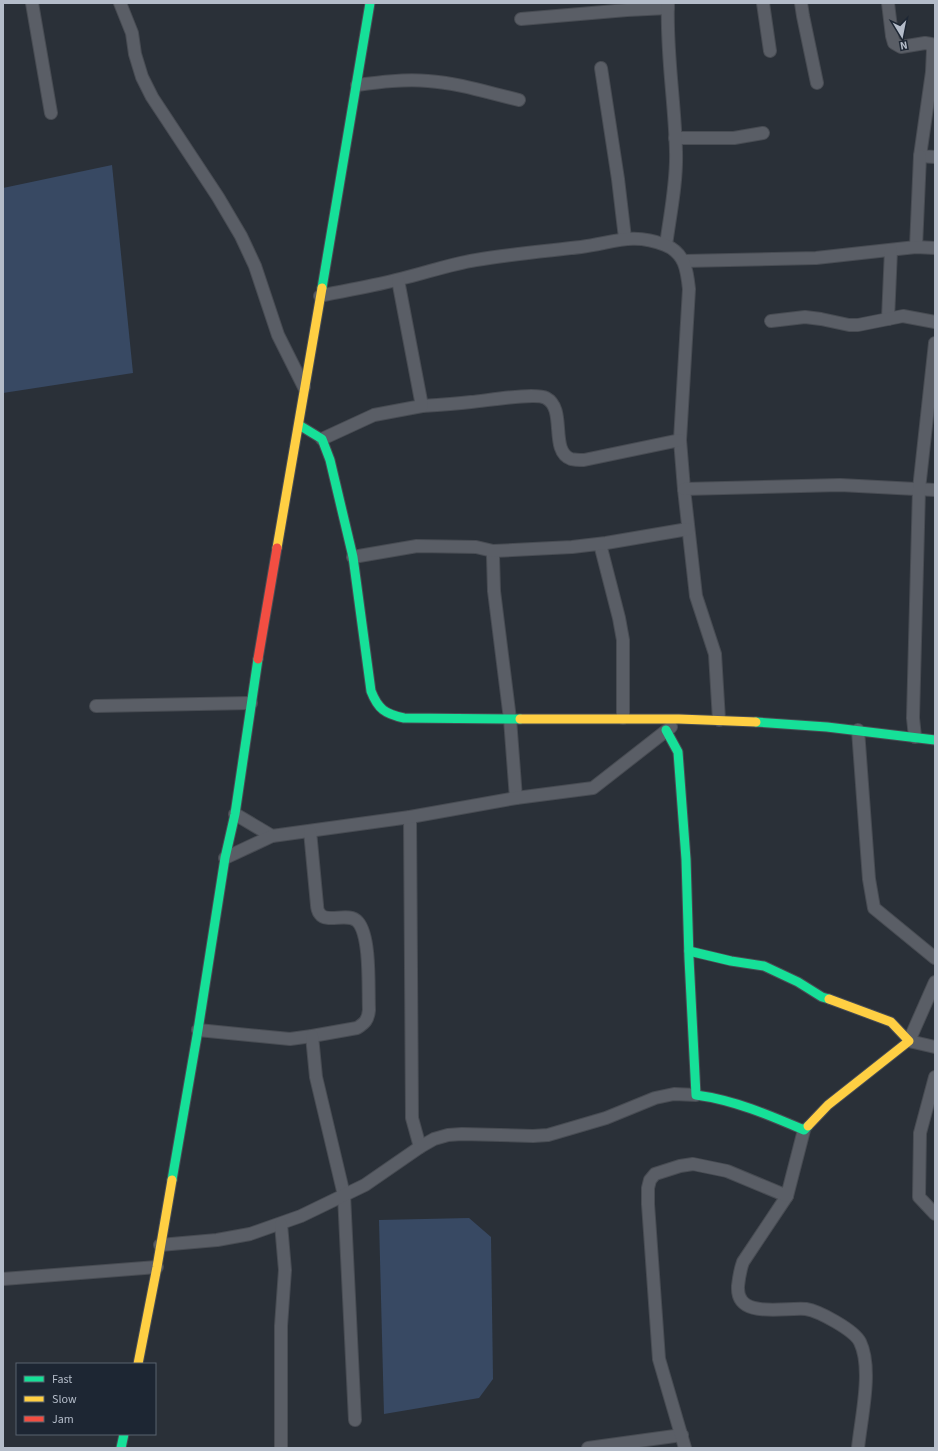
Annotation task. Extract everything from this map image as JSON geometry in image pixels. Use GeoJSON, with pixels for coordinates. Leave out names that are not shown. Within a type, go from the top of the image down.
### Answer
{"type":"FeatureCollection","features":[{"type":"Feature","properties":{"kind":"street"},"geometry":{"type":"LineString","coordinates":[[32,3],[51,113]]}},
{"type":"Feature","properties":{"kind":"street"},"geometry":{"type":"LineString","coordinates":[[120,3],[132,33],[135,54],[142,77],[152,97],[218,197],[241,236],[255,266],[278,335],[305,388]]}},
{"type":"Feature","properties":{"kind":"street"},"geometry":{"type":"LineString","coordinates":[[138,1363],[198,1030],[225,858],[235,814],[251,703],[370,3]]}},
{"type":"Feature","properties":{"kind":"street"},"geometry":{"type":"LineString","coordinates":[[763,3],[770,51]]}},
{"type":"Feature","properties":{"kind":"street"},"geometry":{"type":"LineString","coordinates":[[801,3],[817,83]]}},
{"type":"Feature","properties":{"kind":"street"},"geometry":{"type":"LineString","coordinates":[[888,3],[894,43],[901,47],[925,43],[933,44],[932,72],[920,156],[916,247]]}},
{"type":"Feature","properties":{"kind":"street"},"geometry":{"type":"LineString","coordinates":[[520,19],[668,6],[668,33],[676,153],[674,189],[666,245]]}},
{"type":"Feature","properties":{"kind":"street"},"geometry":{"type":"LineString","coordinates":[[601,68],[618,179],[625,238]]}},
{"type":"Feature","properties":{"kind":"street"},"geometry":{"type":"LineString","coordinates":[[357,85],[403,80],[428,81],[453,84],[518,100]]}},
{"type":"Feature","properties":{"kind":"street"},"geometry":{"type":"LineString","coordinates":[[675,138],[734,138],[763,133]]}},
{"type":"Feature","properties":{"kind":"street"},"geometry":{"type":"LineString","coordinates":[[920,156],[935,157]]}},
{"type":"Feature","properties":{"kind":"street"},"geometry":{"type":"LineString","coordinates":[[320,296],[398,280],[439,267],[477,259],[586,246],[625,238],[644,239],[666,245],[676,252],[684,262],[688,274],[680,440],[684,489],[696,596],[715,654],[719,720]]}},
{"type":"Feature","properties":{"kind":"street"},"geometry":{"type":"LineString","coordinates":[[684,262],[816,258],[916,247],[935,248]]}},
{"type":"Feature","properties":{"kind":"street"},"geometry":{"type":"LineString","coordinates":[[888,319],[891,250]]}},
{"type":"Feature","properties":{"kind":"street"},"geometry":{"type":"LineString","coordinates":[[398,280],[422,406]]}},
{"type":"Feature","properties":{"kind":"street"},"geometry":{"type":"LineString","coordinates":[[771,321],[805,317],[849,325],[858,325],[903,316],[935,322]]}},
{"type":"Feature","properties":{"kind":"street"},"geometry":{"type":"LineString","coordinates":[[915,737],[913,718],[919,489],[935,343]]}},
{"type":"Feature","properties":{"kind":"street"},"geometry":{"type":"LineString","coordinates":[[322,439],[374,415],[422,406],[537,396],[545,397],[552,402],[557,416],[560,444],[564,454],[572,459],[584,460],[680,440]]}},
{"type":"Feature","properties":{"kind":"street"},"geometry":{"type":"LineString","coordinates":[[299,425],[322,439],[330,460],[353,557],[371,691],[375,703],[381,710],[393,716],[404,718],[623,718],[719,720],[858,730],[935,740]]}},
{"type":"Feature","properties":{"kind":"street"},"geometry":{"type":"LineString","coordinates":[[684,489],[840,485],[935,490]]}},
{"type":"Feature","properties":{"kind":"street"},"geometry":{"type":"LineString","coordinates":[[353,557],[405,547],[427,545],[476,547],[494,551],[572,547],[600,544],[688,529]]}},
{"type":"Feature","properties":{"kind":"street"},"geometry":{"type":"LineString","coordinates":[[600,544],[622,634],[623,718]]}},
{"type":"Feature","properties":{"kind":"street"},"geometry":{"type":"LineString","coordinates":[[494,551],[492,556],[494,591],[510,719],[516,798]]}},
{"type":"Feature","properties":{"kind":"street"},"geometry":{"type":"LineString","coordinates":[[96,706],[251,703]]}},
{"type":"Feature","properties":{"kind":"street"},"geometry":{"type":"LineString","coordinates":[[225,858],[272,836],[410,817],[516,798],[592,788],[678,720]]}},
{"type":"Feature","properties":{"kind":"street"},"geometry":{"type":"LineString","coordinates":[[666,730],[678,752],[686,859],[696,1095]]}},
{"type":"Feature","properties":{"kind":"street"},"geometry":{"type":"LineString","coordinates":[[858,730],[869,879],[874,908],[935,958]]}},
{"type":"Feature","properties":{"kind":"street"},"geometry":{"type":"LineString","coordinates":[[235,814],[272,836]]}},
{"type":"Feature","properties":{"kind":"street"},"geometry":{"type":"LineString","coordinates":[[410,817],[412,1118],[420,1147]]}},
{"type":"Feature","properties":{"kind":"street"},"geometry":{"type":"LineString","coordinates":[[198,1030],[290,1039],[357,1028],[368,1019],[367,949],[362,928],[357,920],[350,917],[324,917],[320,914],[317,905],[310,831]]}},
{"type":"Feature","properties":{"kind":"street"},"geometry":{"type":"LineString","coordinates":[[689,951],[764,966],[798,982],[822,997],[891,1022],[909,1041],[935,1047]]}},
{"type":"Feature","properties":{"kind":"street"},"geometry":{"type":"LineString","coordinates":[[858,1448],[866,1380],[866,1366],[860,1341],[850,1332],[819,1312],[806,1309],[759,1309],[748,1307],[741,1301],[738,1292],[739,1272],[743,1262],[787,1196],[804,1130],[828,1105],[909,1041],[935,982]]}},
{"type":"Feature","properties":{"kind":"street"},"geometry":{"type":"LineString","coordinates":[[312,1036],[316,1077],[344,1195],[355,1420]]}},
{"type":"Feature","properties":{"kind":"street"},"geometry":{"type":"LineString","coordinates":[[935,1077],[920,1133],[919,1197],[935,1214]]}},
{"type":"Feature","properties":{"kind":"street"},"geometry":{"type":"LineString","coordinates":[[160,1245],[217,1240],[250,1234],[281,1224],[344,1195],[381,1175],[420,1147],[434,1139],[448,1135],[469,1134],[548,1135],[606,1118],[655,1098],[674,1094],[714,1097],[734,1102],[804,1130]]}},
{"type":"Feature","properties":{"kind":"street"},"geometry":{"type":"LineString","coordinates":[[686,1448],[659,1359],[648,1204],[648,1188],[650,1180],[655,1174],[680,1166],[693,1164],[727,1171],[787,1196]]}},
{"type":"Feature","properties":{"kind":"street"},"geometry":{"type":"LineString","coordinates":[[281,1224],[285,1270],[281,1326],[281,1448]]}},
{"type":"Feature","properties":{"kind":"street"},"geometry":{"type":"LineString","coordinates":[[3,1279],[156,1268]]}},
{"type":"Feature","properties":{"kind":"street"},"geometry":{"type":"LineString","coordinates":[[121,1448],[124,1435]]}},
{"type":"Feature","properties":{"kind":"street"},"geometry":{"type":"LineString","coordinates":[[588,1448],[682,1435]]}},
{"type":"Feature","properties":{"kind":"water"},"geometry":{"type":"Polygon","coordinates":[[[112,165],[133,373],[3,393],[3,188],[112,165]]]}},
{"type":"Feature","properties":{"kind":"water"},"geometry":{"type":"Polygon","coordinates":[[[469,1218],[491,1237],[493,1379],[479,1398],[384,1414],[379,1220],[469,1218]]]}},
{"type":"Feature","properties":{"kind":"traffic: fast"},"geometry":{"type":"LineString","coordinates":[[322,288],[370,3]]}},
{"type":"Feature","properties":{"kind":"traffic: fast"},"geometry":{"type":"LineString","coordinates":[[299,425],[322,439],[330,460],[353,557],[371,691],[376,702],[383,710],[392,715],[404,718],[520,719]]}},
{"type":"Feature","properties":{"kind":"traffic: fast"},"geometry":{"type":"LineString","coordinates":[[172,1180],[198,1030],[225,858],[235,814],[258,659]]}},
{"type":"Feature","properties":{"kind":"traffic: fast"},"geometry":{"type":"LineString","coordinates":[[756,722],[827,727],[935,740]]}},
{"type":"Feature","properties":{"kind":"traffic: fast"},"geometry":{"type":"LineString","coordinates":[[666,730],[678,752],[686,859],[696,1095],[738,1104],[804,1130],[808,1126]]}},
{"type":"Feature","properties":{"kind":"traffic: fast"},"geometry":{"type":"LineString","coordinates":[[689,951],[731,961],[764,966],[798,982],[822,997],[829,999]]}},
{"type":"Feature","properties":{"kind":"traffic: fast"},"geometry":{"type":"LineString","coordinates":[[121,1448],[124,1435]]}},
{"type":"Feature","properties":{"kind":"traffic: slow"},"geometry":{"type":"LineString","coordinates":[[277,548],[322,288]]}},
{"type":"Feature","properties":{"kind":"traffic: slow"},"geometry":{"type":"LineString","coordinates":[[520,719],[679,719],[756,722]]}},
{"type":"Feature","properties":{"kind":"traffic: slow"},"geometry":{"type":"LineString","coordinates":[[808,1126],[828,1105],[909,1041],[891,1022],[829,999]]}},
{"type":"Feature","properties":{"kind":"traffic: slow"},"geometry":{"type":"LineString","coordinates":[[138,1363],[172,1180]]}},
{"type":"Feature","properties":{"kind":"traffic: jam"},"geometry":{"type":"LineString","coordinates":[[258,659],[277,548]]}}]}
